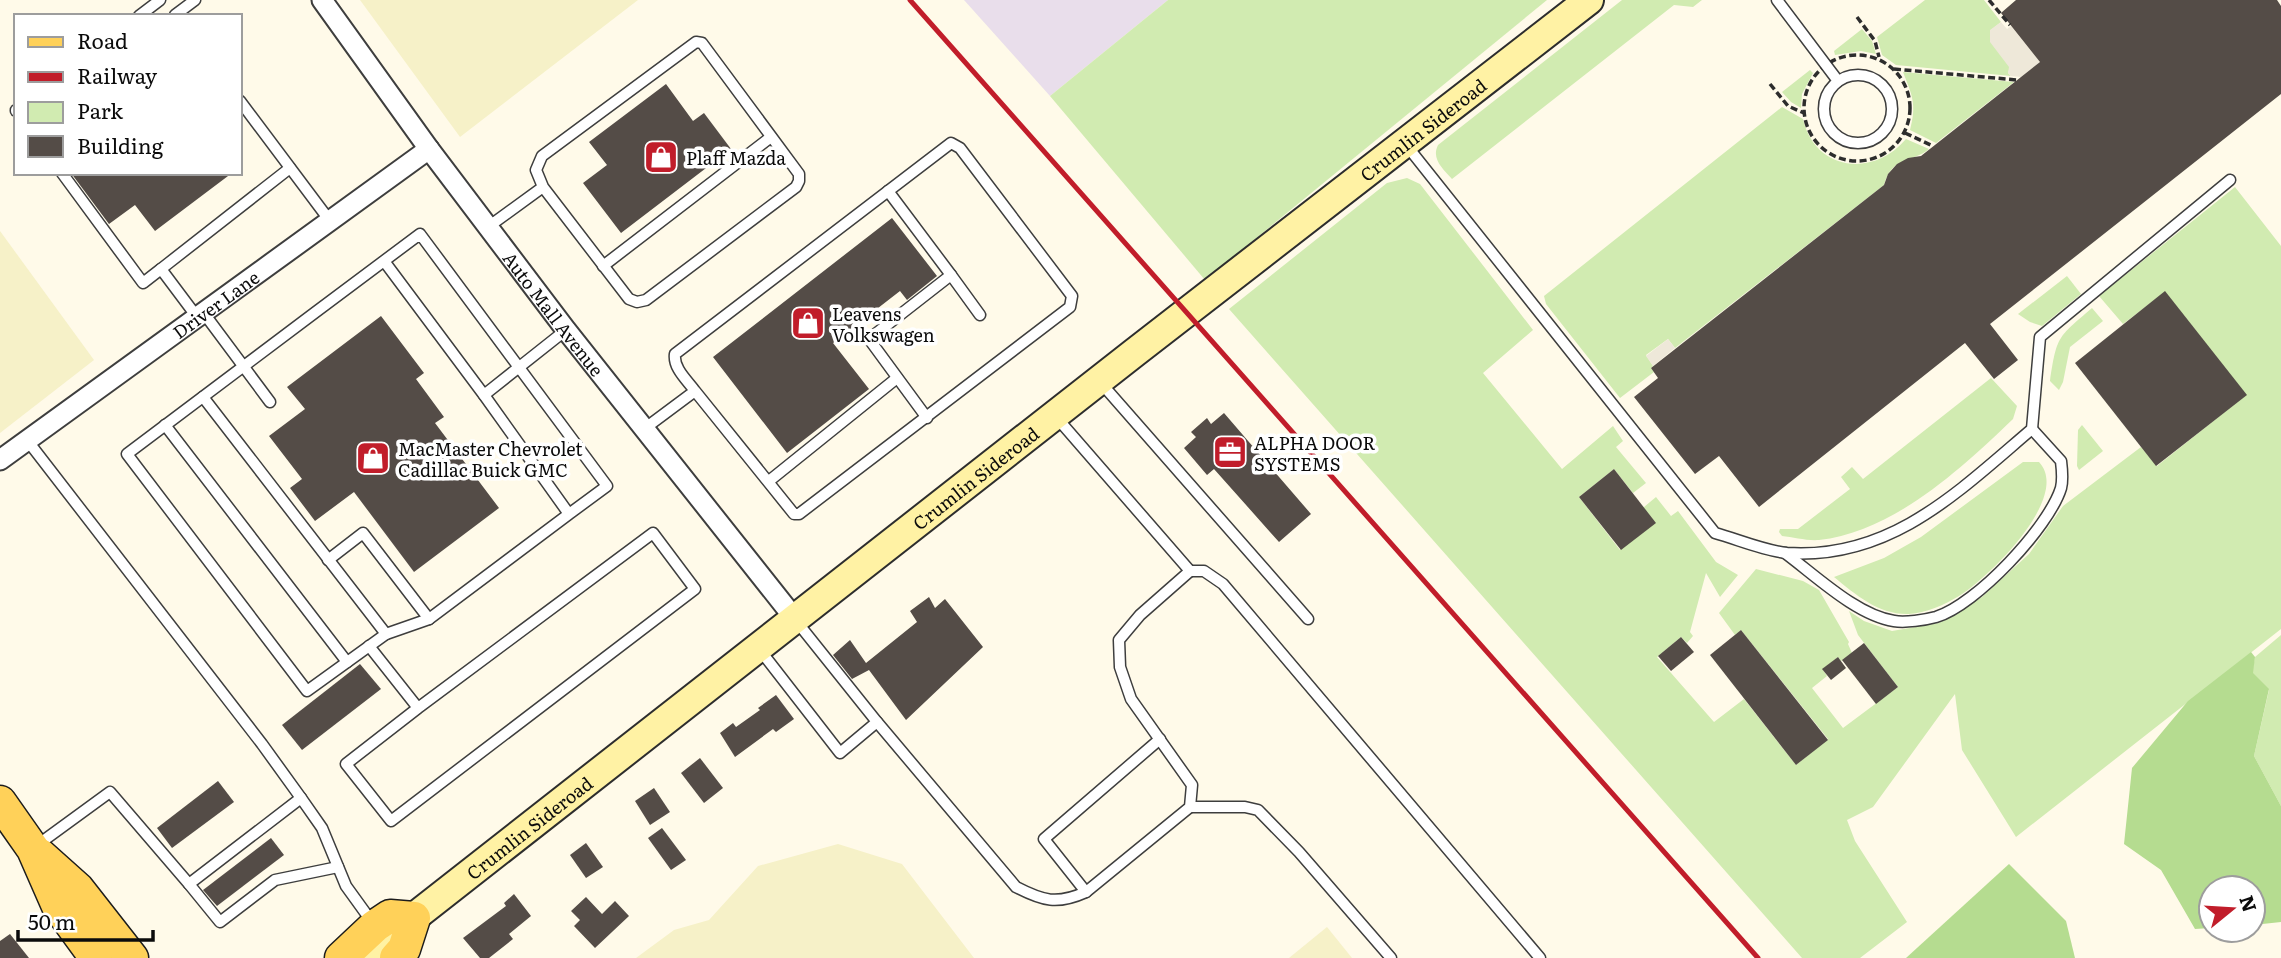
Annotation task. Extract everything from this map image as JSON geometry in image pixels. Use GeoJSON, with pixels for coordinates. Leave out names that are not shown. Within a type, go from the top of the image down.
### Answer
{"type":"FeatureCollection","features":[{"type":"Feature","properties":{"kind":"main road"},"geometry":{"type":"LineString","coordinates":[[0,802],[33,849],[58,906],[96,958]]}},
{"type":"Feature","properties":{"kind":"main road"},"geometry":{"type":"LineString","coordinates":[[33,849],[78,889],[132,958]]}},
{"type":"Feature","properties":{"kind":"main road"},"geometry":{"type":"LineString","coordinates":[[341,958],[375,926],[390,916],[414,918],[404,949],[396,958]]}},
{"type":"Feature","properties":{"kind":"street","name":"Auto Mall Avenue"},"geometry":{"type":"LineString","coordinates":[[322,0],[429,149],[566,330],[795,619]]}},
{"type":"Feature","properties":{"kind":"street","name":"Crumlin Sideroad"},"geometry":{"type":"LineString","coordinates":[[362,958],[1589,0]]}},
{"type":"Feature","properties":{"kind":"street","name":"Driver Lane"},"geometry":{"type":"LineString","coordinates":[[0,460],[429,149]]}},
{"type":"Feature","properties":{"kind":"lane"},"geometry":{"type":"LineString","coordinates":[[142,14],[162,0],[175,14]]}},
{"type":"Feature","properties":{"kind":"lane"},"geometry":{"type":"LineString","coordinates":[[177,14],[195,0]]}},
{"type":"Feature","properties":{"kind":"lane"},"geometry":{"type":"LineString","coordinates":[[1777,0],[1838,80]]}},
{"type":"Feature","properties":{"kind":"lane"},"geometry":{"type":"LineString","coordinates":[[696,42],[702,43],[799,174],[796,187],[786,195],[646,300],[637,302],[629,299],[543,187],[536,170],[541,156],[696,42]]}},
{"type":"Feature","properties":{"kind":"lane"},"geometry":{"type":"LineString","coordinates":[[1861,75],[1872,78],[1889,94],[1891,117],[1887,128],[1879,137],[1858,144],[1838,137],[1830,129],[1825,119],[1825,98],[1838,80],[1861,75]]}},
{"type":"Feature","properties":{"kind":"lane"},"geometry":{"type":"LineString","coordinates":[[242,104],[330,221]]}},
{"type":"Feature","properties":{"kind":"lane"},"geometry":{"type":"LineString","coordinates":[[603,266],[771,137]]}},
{"type":"Feature","properties":{"kind":"lane"},"geometry":{"type":"LineString","coordinates":[[951,143],[956,145],[1072,296],[1070,307],[799,514],[794,514],[695,391],[677,367],[675,354],[951,143]]}},
{"type":"Feature","properties":{"kind":"lane"},"geometry":{"type":"LineString","coordinates":[[1405,143],[1715,533],[1785,553],[1843,551],[1880,540],[1957,492],[2032,429],[2040,337],[2230,180]]}},
{"type":"Feature","properties":{"kind":"lane"},"geometry":{"type":"LineString","coordinates":[[63,175],[143,283],[290,168]]}},
{"type":"Feature","properties":{"kind":"lane"},"geometry":{"type":"LineString","coordinates":[[488,227],[543,187]]}},
{"type":"Feature","properties":{"kind":"lane"},"geometry":{"type":"LineString","coordinates":[[888,191],[980,315]]}},
{"type":"Feature","properties":{"kind":"lane"},"geometry":{"type":"LineString","coordinates":[[420,234],[607,486],[429,619],[386,634],[307,691],[127,454],[243,367],[420,234]]}},
{"type":"Feature","properties":{"kind":"lane"},"geometry":{"type":"LineString","coordinates":[[384,261],[569,514]]}},
{"type":"Feature","properties":{"kind":"lane"},"geometry":{"type":"LineString","coordinates":[[161,269],[270,402]]}},
{"type":"Feature","properties":{"kind":"lane"},"geometry":{"type":"LineString","coordinates":[[927,418],[869,340],[951,275]]}},
{"type":"Feature","properties":{"kind":"lane"},"geometry":{"type":"LineString","coordinates":[[484,395],[566,330]]}},
{"type":"Feature","properties":{"kind":"lane"},"geometry":{"type":"LineString","coordinates":[[769,481],[897,378]]}},
{"type":"Feature","properties":{"kind":"lane"},"geometry":{"type":"LineString","coordinates":[[1099,380],[1308,619]]}},
{"type":"Feature","properties":{"kind":"lane"},"geometry":{"type":"LineString","coordinates":[[644,429],[695,391]]}},
{"type":"Feature","properties":{"kind":"lane"},"geometry":{"type":"LineString","coordinates":[[203,397],[386,634]]}},
{"type":"Feature","properties":{"kind":"lane"},"geometry":{"type":"LineString","coordinates":[[1055,415],[1190,571]]}},
{"type":"Feature","properties":{"kind":"lane"},"geometry":{"type":"LineString","coordinates":[[165,425],[347,662]]}},
{"type":"Feature","properties":{"kind":"lane"},"geometry":{"type":"LineString","coordinates":[[1785,553],[1860,609],[1894,621],[1937,617],[1966,600],[1992,579],[2048,515],[2062,486],[2061,461],[2032,429]]}},
{"type":"Feature","properties":{"kind":"lane"},"geometry":{"type":"LineString","coordinates":[[27,440],[301,798],[322,828],[345,886],[375,926]]}},
{"type":"Feature","properties":{"kind":"lane"},"geometry":{"type":"LineString","coordinates":[[328,560],[363,533],[429,619]]}},
{"type":"Feature","properties":{"kind":"lane"},"geometry":{"type":"LineString","coordinates":[[653,533],[695,589],[391,821],[346,764],[418,708],[653,533]]}},
{"type":"Feature","properties":{"kind":"lane"},"geometry":{"type":"LineString","coordinates":[[1190,807],[1192,785],[1131,699],[1120,667],[1119,640],[1140,615],[1190,571],[1205,571],[1223,583],[1540,958]]}},
{"type":"Feature","properties":{"kind":"lane"},"geometry":{"type":"LineString","coordinates":[[795,619],[877,722],[1016,887],[1039,899],[1067,901],[1086,892],[1190,807],[1245,807],[1258,810],[1299,852],[1391,958]]}},
{"type":"Feature","properties":{"kind":"lane"},"geometry":{"type":"LineString","coordinates":[[369,646],[418,708]]}},
{"type":"Feature","properties":{"kind":"lane"},"geometry":{"type":"LineString","coordinates":[[758,647],[840,753],[877,722]]}},
{"type":"Feature","properties":{"kind":"lane"},"geometry":{"type":"LineString","coordinates":[[1086,892],[1044,839],[1160,739]]}},
{"type":"Feature","properties":{"kind":"lane"},"geometry":{"type":"LineString","coordinates":[[33,849],[110,792],[219,922],[275,880],[338,867]]}},
{"type":"Feature","properties":{"kind":"lane"},"geometry":{"type":"LineString","coordinates":[[189,884],[301,798]]}},
{"type":"Feature","properties":{"kind":"path"},"geometry":{"type":"LineString","coordinates":[[1989,0],[2010,25]]}},
{"type":"Feature","properties":{"kind":"path"},"geometry":{"type":"LineString","coordinates":[[1857,17],[1875,41],[1879,58]]}},
{"type":"Feature","properties":{"kind":"path"},"geometry":{"type":"LineString","coordinates":[[1861,54],[1879,58],[1895,69],[1906,84],[1911,100],[1905,133],[1895,146],[1881,156],[1865,161],[1848,161],[1832,155],[1819,145],[1809,131],[1804,113],[1805,94],[1812,77],[1825,64],[1842,56],[1861,54]]}},
{"type":"Feature","properties":{"kind":"path"},"geometry":{"type":"LineString","coordinates":[[1895,69],[2017,80]]}},
{"type":"Feature","properties":{"kind":"path"},"geometry":{"type":"LineString","coordinates":[[1770,84],[1788,106],[1804,113]]}},
{"type":"Feature","properties":{"kind":"path"},"geometry":{"type":"LineString","coordinates":[[1905,133],[1933,146]]}},
{"type":"Feature","properties":{"kind":"shaded area"},"geometry":{"type":"Polygon","coordinates":[[[360,0],[638,0],[460,137],[360,0]]]}},
{"type":"Feature","properties":{"kind":"shaded area"},"geometry":{"type":"Polygon","coordinates":[[[964,0],[1168,0],[1050,96],[964,0]]]}},
{"type":"Feature","properties":{"kind":"shaded area"},"geometry":{"type":"Polygon","coordinates":[[[2001,22],[2007,29],[2011,26],[2040,62],[2021,77],[2008,73],[2009,67],[1990,42],[1990,30],[2001,22]]]}},
{"type":"Feature","properties":{"kind":"shaded area"},"geometry":{"type":"Polygon","coordinates":[[[0,231],[94,360],[0,433],[0,231]]]}},
{"type":"Feature","properties":{"kind":"shaded area"},"geometry":{"type":"Polygon","coordinates":[[[1668,339],[1675,348],[1653,366],[1646,356],[1668,339]]]}},
{"type":"Feature","properties":{"kind":"shaded area"},"geometry":{"type":"Polygon","coordinates":[[[838,844],[902,864],[974,958],[636,958],[674,930],[709,920],[758,866],[838,844]]]}},
{"type":"Feature","properties":{"kind":"shaded area"},"geometry":{"type":"Polygon","coordinates":[[[1327,927],[1352,958],[1289,958],[1327,927]]]}},
{"type":"Feature","properties":{"kind":"green space"},"geometry":{"type":"Polygon","coordinates":[[[1168,0],[1547,0],[1205,280],[1050,96],[1168,0]]]}},
{"type":"Feature","properties":{"kind":"green space"},"geometry":{"type":"Polygon","coordinates":[[[1622,0],[1702,0],[1693,7],[1674,5],[1452,179],[1437,159],[1438,145],[1622,0]]]}},
{"type":"Feature","properties":{"kind":"green space"},"geometry":{"type":"Polygon","coordinates":[[[1925,0],[1984,0],[2001,22],[1991,30],[2010,67],[2008,73],[2011,76],[1896,65],[1882,55],[1877,37],[1925,0]]]}},
{"type":"Feature","properties":{"kind":"green space"},"geometry":{"type":"Polygon","coordinates":[[[1862,29],[1872,41],[1876,54],[1861,51],[1835,55],[1834,51],[1862,29]]]}},
{"type":"Feature","properties":{"kind":"green space"},"geometry":{"type":"Polygon","coordinates":[[[1810,70],[1813,73],[1802,94],[1801,108],[1782,92],[1810,70]]]}},
{"type":"Feature","properties":{"kind":"green space"},"geometry":{"type":"Polygon","coordinates":[[[1903,72],[2014,82],[1936,143],[1910,130],[1912,100],[1903,72]]]}},
{"type":"Feature","properties":{"kind":"green space"},"geometry":{"type":"Polygon","coordinates":[[[1782,107],[1803,119],[1820,150],[1847,163],[1862,164],[1878,160],[1906,139],[1929,149],[1897,165],[1884,185],[1675,348],[1668,339],[1646,355],[1654,372],[1620,398],[1546,304],[1544,296],[1782,107]]]}},
{"type":"Feature","properties":{"kind":"green space"},"geometry":{"type":"Polygon","coordinates":[[[1407,178],[1420,184],[1533,330],[1483,373],[1562,469],[1613,426],[1623,441],[1616,447],[1646,483],[1633,493],[1614,469],[1579,497],[1620,550],[1644,507],[1656,497],[1671,516],[1678,511],[1716,562],[1738,575],[1720,597],[1706,573],[1690,632],[1693,636],[1687,643],[1681,637],[1657,657],[1714,722],[1744,699],[1796,765],[1828,739],[1741,630],[1735,635],[1719,613],[1756,569],[1803,581],[1819,590],[1849,642],[1852,653],[1841,661],[1838,657],[1823,670],[1827,676],[1812,688],[1843,728],[1898,687],[1858,635],[1849,611],[1864,621],[1892,631],[1939,623],[1982,597],[2029,554],[2063,506],[2141,447],[2157,466],[2246,395],[2165,292],[2123,324],[2099,296],[2235,187],[2281,246],[2281,629],[2016,837],[1962,750],[1955,694],[1873,807],[1847,820],[1855,841],[1907,922],[1860,958],[1802,958],[1229,309],[1387,183],[1407,178]]]}},
{"type":"Feature","properties":{"kind":"green space"},"geometry":{"type":"Polygon","coordinates":[[[2067,276],[2081,294],[2042,326],[2018,314],[2067,276]]]}},
{"type":"Feature","properties":{"kind":"green space"},"geometry":{"type":"Polygon","coordinates":[[[2092,308],[2103,321],[2070,347],[2059,390],[2050,381],[2057,346],[2065,332],[2092,308]]]}},
{"type":"Feature","properties":{"kind":"green space"},"geometry":{"type":"Polygon","coordinates":[[[1991,378],[2017,406],[2013,419],[1971,458],[1924,495],[1873,525],[1846,535],[1814,540],[1782,536],[1779,532],[1780,529],[1798,529],[1850,489],[1841,477],[1852,467],[1863,479],[1991,378]]]}},
{"type":"Feature","properties":{"kind":"green space"},"geometry":{"type":"Polygon","coordinates":[[[2082,425],[2103,451],[2079,470],[2078,430],[2082,425]]]}},
{"type":"Feature","properties":{"kind":"green space"},"geometry":{"type":"Polygon","coordinates":[[[2023,462],[2039,462],[2046,477],[2044,495],[2036,515],[2006,555],[1959,596],[1928,610],[1898,613],[1868,603],[1834,577],[1884,558],[1921,537],[2023,462]]]}},
{"type":"Feature","properties":{"kind":"green space"},"geometry":{"type":"Polygon","coordinates":[[[2281,635],[2281,806],[2254,756],[2269,690],[2252,673],[2255,657],[2281,635]]]}},
{"type":"Feature","properties":{"kind":"green space"},"geometry":{"type":"Polygon","coordinates":[[[2251,652],[2255,657],[2253,673],[2269,689],[2254,756],[2281,806],[2281,922],[2267,924],[2267,874],[2197,874],[2195,929],[2161,870],[2124,844],[2132,768],[2188,701],[2251,652]]]}},
{"type":"Feature","properties":{"kind":"green space"},"geometry":{"type":"Polygon","coordinates":[[[2009,864],[2066,921],[2075,958],[1906,958],[2009,864]]]}},
{"type":"Feature","properties":{"kind":"building"},"geometry":{"type":"Polygon","coordinates":[[[2016,0],[2277,0],[2281,6],[2281,94],[1990,324],[2018,360],[1994,379],[1965,343],[1759,507],[1719,456],[1695,474],[1634,397],[1658,378],[1651,368],[1884,185],[1888,174],[1897,164],[1908,158],[1921,156],[2040,62],[2001,13],[2016,0]]]}},
{"type":"Feature","properties":{"kind":"building","name":"Plaff Mazda"},"geometry":{"type":"Polygon","coordinates":[[[666,84],[693,121],[704,113],[731,149],[621,233],[583,183],[607,165],[589,142],[666,84]]]}},
{"type":"Feature","properties":{"kind":"building"},"geometry":{"type":"Polygon","coordinates":[[[72,175],[229,175],[155,231],[135,205],[109,224],[72,175]]]}},
{"type":"Feature","properties":{"kind":"building","name":"Leavens Volkswagen"},"geometry":{"type":"Polygon","coordinates":[[[892,218],[937,276],[907,300],[900,291],[833,343],[869,389],[787,453],[713,357],[892,218]]]}},
{"type":"Feature","properties":{"kind":"building"},"geometry":{"type":"Polygon","coordinates":[[[2165,291],[2247,395],[2156,466],[2075,363],[2165,291]]]}},
{"type":"Feature","properties":{"kind":"building","name":"MacMaster Chevrolet Cadillac Buick GMC"},"geometry":{"type":"Polygon","coordinates":[[[381,316],[424,373],[416,379],[444,417],[435,423],[499,508],[414,572],[354,492],[315,521],[290,488],[302,479],[269,436],[305,409],[287,387],[381,316]]]}},
{"type":"Feature","properties":{"kind":"building"},"geometry":{"type":"Polygon","coordinates":[[[1224,413],[1311,514],[1279,542],[1214,469],[1207,475],[1184,448],[1196,437],[1191,432],[1207,418],[1211,424],[1224,413]]]}},
{"type":"Feature","properties":{"kind":"building"},"geometry":{"type":"Polygon","coordinates":[[[1614,469],[1656,523],[1621,550],[1579,497],[1614,469]]]}},
{"type":"Feature","properties":{"kind":"building"},"geometry":{"type":"Polygon","coordinates":[[[929,597],[935,608],[945,599],[983,647],[906,720],[869,670],[852,679],[833,655],[850,640],[866,663],[917,622],[910,611],[929,597]]]}},
{"type":"Feature","properties":{"kind":"building"},"geometry":{"type":"Polygon","coordinates":[[[1741,630],[1828,740],[1796,765],[1710,655],[1741,630]]]}},
{"type":"Feature","properties":{"kind":"building"},"geometry":{"type":"Polygon","coordinates":[[[1681,637],[1694,652],[1671,671],[1658,656],[1681,637]]]}},
{"type":"Feature","properties":{"kind":"building"},"geometry":{"type":"Polygon","coordinates":[[[1864,643],[1898,687],[1876,704],[1842,660],[1864,643]]]}},
{"type":"Feature","properties":{"kind":"building"},"geometry":{"type":"Polygon","coordinates":[[[1838,657],[1846,668],[1831,680],[1822,669],[1838,657]]]}},
{"type":"Feature","properties":{"kind":"building"},"geometry":{"type":"Polygon","coordinates":[[[360,664],[381,689],[302,750],[282,725],[360,664]]]}},
{"type":"Feature","properties":{"kind":"building"},"geometry":{"type":"Polygon","coordinates":[[[776,695],[794,719],[776,732],[773,729],[735,757],[720,733],[733,723],[736,727],[776,695]]]}},
{"type":"Feature","properties":{"kind":"building"},"geometry":{"type":"Polygon","coordinates":[[[700,758],[723,788],[704,803],[681,773],[700,758]]]}},
{"type":"Feature","properties":{"kind":"building"},"geometry":{"type":"Polygon","coordinates":[[[218,781],[234,802],[172,848],[157,828],[218,781]]]}},
{"type":"Feature","properties":{"kind":"building"},"geometry":{"type":"Polygon","coordinates":[[[654,788],[670,812],[650,825],[635,801],[654,788]]]}},
{"type":"Feature","properties":{"kind":"building"},"geometry":{"type":"Polygon","coordinates":[[[662,828],[686,860],[671,870],[648,838],[662,828]]]}},
{"type":"Feature","properties":{"kind":"building"},"geometry":{"type":"Polygon","coordinates":[[[271,838],[284,855],[217,906],[203,890],[271,838]]]}},
{"type":"Feature","properties":{"kind":"building"},"geometry":{"type":"Polygon","coordinates":[[[586,843],[603,867],[586,878],[570,855],[586,843]]]}},
{"type":"Feature","properties":{"kind":"building"},"geometry":{"type":"Polygon","coordinates":[[[514,894],[531,916],[509,934],[513,939],[489,958],[480,958],[463,938],[506,906],[504,903],[514,894]]]}},
{"type":"Feature","properties":{"kind":"building"},"geometry":{"type":"Polygon","coordinates":[[[586,897],[602,914],[615,901],[629,916],[595,948],[574,926],[580,920],[571,911],[586,897]]]}},
{"type":"Feature","properties":{"kind":"building"},"geometry":{"type":"Polygon","coordinates":[[[10,934],[29,958],[0,958],[0,941],[10,934]]]}},
{"type":"Feature","properties":{"kind":"railway"},"geometry":{"type":"LineString","coordinates":[[910,0],[1758,958]]}},
{"type":"Feature","properties":{"kind":"place","name":"Plaff Mazda"},"geometry":{"type":"Point","coordinates":[661,157]}},
{"type":"Feature","properties":{"kind":"place","name":"Leavens Volkswagen"},"geometry":{"type":"Point","coordinates":[808,323]}},
{"type":"Feature","properties":{"kind":"place","name":"ALPHA DOOR SYSTEMS"},"geometry":{"type":"Point","coordinates":[1230,452]}},
{"type":"Feature","properties":{"kind":"place","name":"MacMaster Chevrolet Cadillac Buick GMC"},"geometry":{"type":"Point","coordinates":[373,458]}}]}
